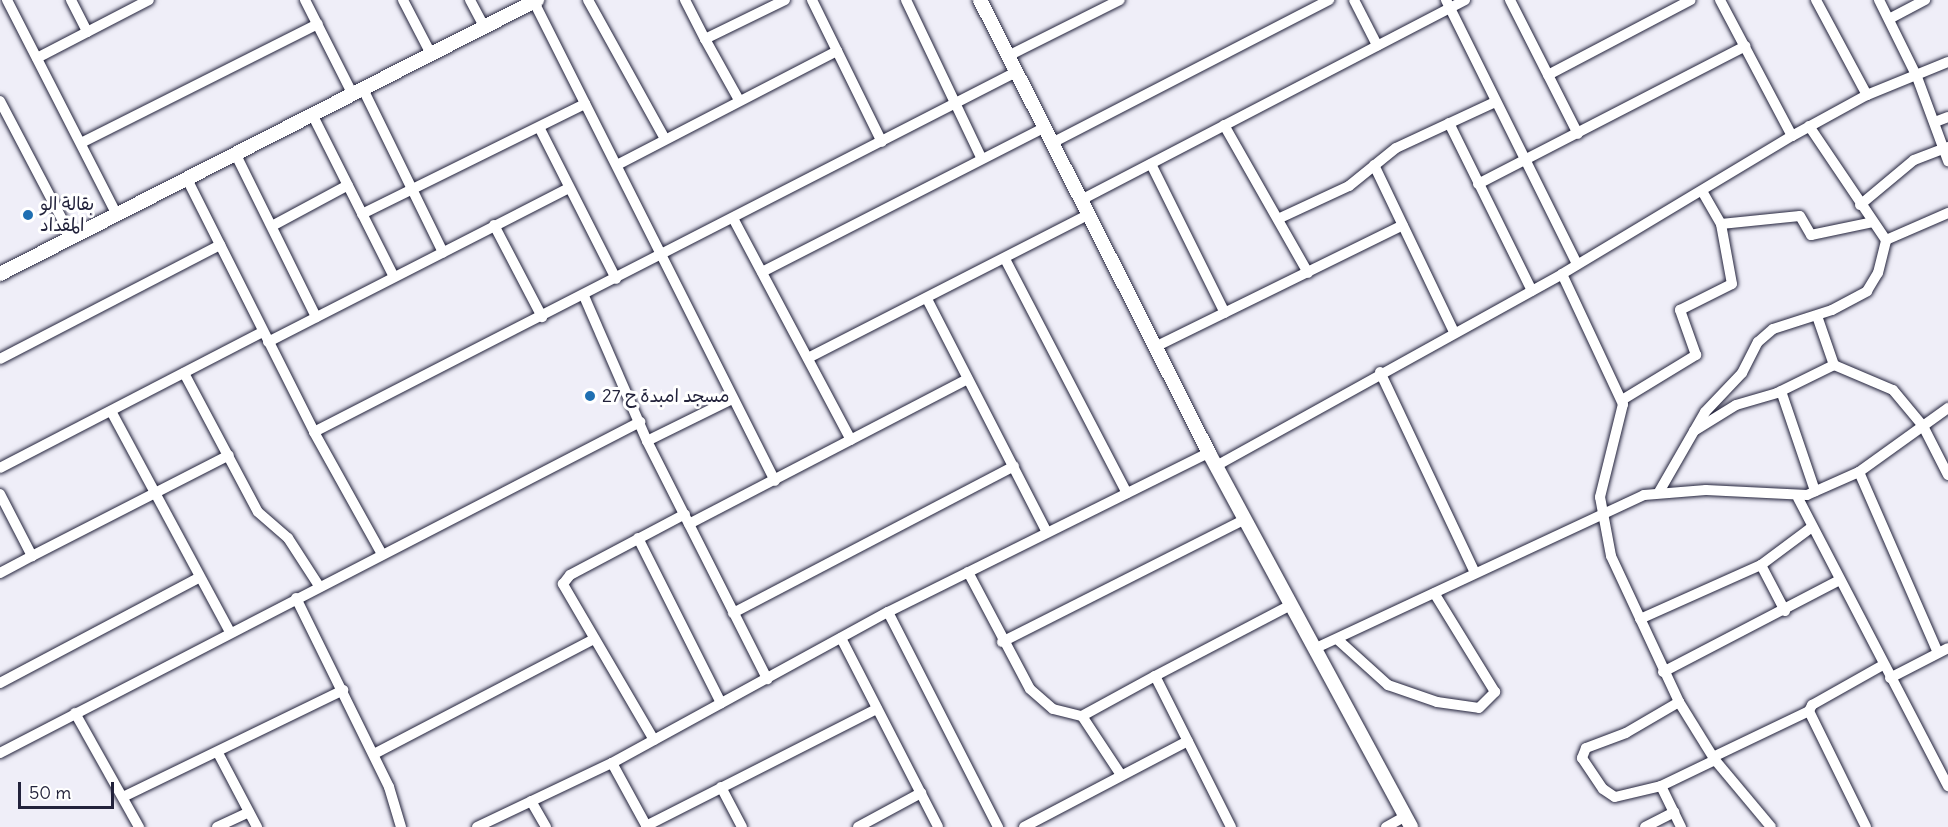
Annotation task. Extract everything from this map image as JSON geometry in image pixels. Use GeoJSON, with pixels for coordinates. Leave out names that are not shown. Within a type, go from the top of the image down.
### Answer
{"type":"FeatureCollection","features":[{"type":"Feature","properties":{"kind":"street"},"geometry":{"type":"LineString","coordinates":[[7,0],[117,215]]}},
{"type":"Feature","properties":{"kind":"street"},"geometry":{"type":"LineString","coordinates":[[71,0],[87,32]]}},
{"type":"Feature","properties":{"kind":"street"},"geometry":{"type":"LineString","coordinates":[[37,58],[149,0]]}},
{"type":"Feature","properties":{"kind":"street"},"geometry":{"type":"LineString","coordinates":[[305,0],[412,190],[443,252]]}},
{"type":"Feature","properties":{"kind":"street"},"geometry":{"type":"LineString","coordinates":[[404,0],[431,54]]}},
{"type":"Feature","properties":{"kind":"street"},"geometry":{"type":"LineString","coordinates":[[470,0],[484,26]]}},
{"type":"Feature","properties":{"kind":"street"},"geometry":{"type":"LineString","coordinates":[[588,0],[665,139]]}},
{"type":"Feature","properties":{"kind":"street"},"geometry":{"type":"LineString","coordinates":[[685,0],[739,100]]}},
{"type":"Feature","properties":{"kind":"street"},"geometry":{"type":"LineString","coordinates":[[705,39],[785,0]]}},
{"type":"Feature","properties":{"kind":"street"},"geometry":{"type":"LineString","coordinates":[[812,0],[882,142]]}},
{"type":"Feature","properties":{"kind":"street"},"geometry":{"type":"LineString","coordinates":[[906,0],[982,159]]}},
{"type":"Feature","properties":{"kind":"street"},"geometry":{"type":"LineString","coordinates":[[980,0],[1209,453],[1408,822],[1386,827]]}},
{"type":"Feature","properties":{"kind":"street"},"geometry":{"type":"LineString","coordinates":[[1008,56],[1106,3],[1120,0]]}},
{"type":"Feature","properties":{"kind":"street"},"geometry":{"type":"LineString","coordinates":[[1052,143],[1329,0]]}},
{"type":"Feature","properties":{"kind":"street"},"geometry":{"type":"LineString","coordinates":[[1354,0],[1377,45]]}},
{"type":"Feature","properties":{"kind":"street"},"geometry":{"type":"LineString","coordinates":[[1081,200],[1377,45],[1448,4],[1465,0]]}},
{"type":"Feature","properties":{"kind":"street"},"geometry":{"type":"LineString","coordinates":[[1510,0],[1578,134]]}},
{"type":"Feature","properties":{"kind":"street"},"geometry":{"type":"LineString","coordinates":[[1548,75],[1691,0]]}},
{"type":"Feature","properties":{"kind":"street"},"geometry":{"type":"LineString","coordinates":[[1719,0],[1792,136]]}},
{"type":"Feature","properties":{"kind":"street"},"geometry":{"type":"LineString","coordinates":[[1816,0],[1867,95]]}},
{"type":"Feature","properties":{"kind":"street"},"geometry":{"type":"LineString","coordinates":[[1879,0],[1917,77],[1946,147],[1948,162]]}},
{"type":"Feature","properties":{"kind":"street"},"geometry":{"type":"LineString","coordinates":[[1889,19],[1925,0]]}},
{"type":"Feature","properties":{"kind":"street"},"geometry":{"type":"LineString","coordinates":[[0,274],[236,156],[535,1],[775,481]]}},
{"type":"Feature","properties":{"kind":"street"},"geometry":{"type":"LineString","coordinates":[[1448,4],[1495,102],[1527,159],[1577,264]]}},
{"type":"Feature","properties":{"kind":"street"},"geometry":{"type":"LineString","coordinates":[[81,143],[318,24]]}},
{"type":"Feature","properties":{"kind":"street"},"geometry":{"type":"LineString","coordinates":[[1478,183],[1578,134],[1745,46]]}},
{"type":"Feature","properties":{"kind":"street"},"geometry":{"type":"LineString","coordinates":[[617,165],[837,51]]}},
{"type":"Feature","properties":{"kind":"street"},"geometry":{"type":"LineString","coordinates":[[1216,466],[1380,372],[1562,274],[1809,126],[1867,95],[1917,77],[1948,62]]}},
{"type":"Feature","properties":{"kind":"street"},"geometry":{"type":"LineString","coordinates":[[314,432],[734,220],[1016,72]]}},
{"type":"Feature","properties":{"kind":"street"},"geometry":{"type":"LineString","coordinates":[[0,101],[72,238]]}},
{"type":"Feature","properties":{"kind":"street"},"geometry":{"type":"LineString","coordinates":[[1280,218],[1349,186],[1396,148],[1495,102]]}},
{"type":"Feature","properties":{"kind":"street"},"geometry":{"type":"LineString","coordinates":[[362,214],[540,129],[585,104]]}},
{"type":"Feature","properties":{"kind":"street"},"geometry":{"type":"LineString","coordinates":[[313,116],[394,277]]}},
{"type":"Feature","properties":{"kind":"street"},"geometry":{"type":"LineString","coordinates":[[1935,122],[1948,117]]}},
{"type":"Feature","properties":{"kind":"street"},"geometry":{"type":"LineString","coordinates":[[1449,123],[1532,291]]}},
{"type":"Feature","properties":{"kind":"street"},"geometry":{"type":"LineString","coordinates":[[1224,125],[1280,218],[1308,273]]}},
{"type":"Feature","properties":{"kind":"street"},"geometry":{"type":"LineString","coordinates":[[1659,492],[1708,407],[1742,373],[1764,335],[1817,316],[1867,291],[1878,273],[1886,240],[1860,206],[1809,126]]}},
{"type":"Feature","properties":{"kind":"street"},"geometry":{"type":"LineString","coordinates":[[762,272],[1044,128]]}},
{"type":"Feature","properties":{"kind":"street"},"geometry":{"type":"LineString","coordinates":[[540,129],[616,279]]}},
{"type":"Feature","properties":{"kind":"street"},"geometry":{"type":"LineString","coordinates":[[1860,206],[1914,160],[1946,147]]}},
{"type":"Feature","properties":{"kind":"street"},"geometry":{"type":"LineString","coordinates":[[236,156],[316,317]]}},
{"type":"Feature","properties":{"kind":"street"},"geometry":{"type":"LineString","coordinates":[[1151,164],[1225,314]]}},
{"type":"Feature","properties":{"kind":"street"},"geometry":{"type":"LineString","coordinates":[[1374,165],[1454,332]]}},
{"type":"Feature","properties":{"kind":"street"},"geometry":{"type":"LineString","coordinates":[[187,179],[314,432],[382,554]]}},
{"type":"Feature","properties":{"kind":"street"},"geometry":{"type":"LineString","coordinates":[[272,226],[348,185]]}},
{"type":"Feature","properties":{"kind":"street"},"geometry":{"type":"LineString","coordinates":[[0,468],[184,373],[316,317],[569,188]]}},
{"type":"Feature","properties":{"kind":"street"},"geometry":{"type":"LineString","coordinates":[[1622,400],[1663,379],[1697,353],[1680,311],[1732,284],[1721,224],[1702,191]]}},
{"type":"Feature","properties":{"kind":"street"},"geometry":{"type":"LineString","coordinates":[[1886,240],[1948,213]]}},
{"type":"Feature","properties":{"kind":"street"},"geometry":{"type":"LineString","coordinates":[[808,358],[1088,216]]}},
{"type":"Feature","properties":{"kind":"street"},"geometry":{"type":"LineString","coordinates":[[1721,224],[1800,216],[1811,235],[1873,222]]}},
{"type":"Feature","properties":{"kind":"street"},"geometry":{"type":"LineString","coordinates":[[734,220],[851,440]]}},
{"type":"Feature","properties":{"kind":"street"},"geometry":{"type":"LineString","coordinates":[[495,225],[542,317]]}},
{"type":"Feature","properties":{"kind":"street"},"geometry":{"type":"LineString","coordinates":[[1155,347],[1403,225]]}},
{"type":"Feature","properties":{"kind":"street"},"geometry":{"type":"LineString","coordinates":[[0,359],[220,245]]}},
{"type":"Feature","properties":{"kind":"street"},"geometry":{"type":"LineString","coordinates":[[1005,259],[1127,493]]}},
{"type":"Feature","properties":{"kind":"street"},"geometry":{"type":"LineString","coordinates":[[1562,274],[1622,400],[1599,512],[1611,556],[1679,702],[1714,759],[1771,827]]}},
{"type":"Feature","properties":{"kind":"street"},"geometry":{"type":"LineString","coordinates":[[584,296],[647,441],[767,679]]}},
{"type":"Feature","properties":{"kind":"street"},"geometry":{"type":"LineString","coordinates":[[927,299],[1047,532]]}},
{"type":"Feature","properties":{"kind":"street"},"geometry":{"type":"LineString","coordinates":[[1817,316],[1834,365]]}},
{"type":"Feature","properties":{"kind":"street"},"geometry":{"type":"LineString","coordinates":[[1692,432],[1736,405],[1781,391],[1834,365],[1888,386],[1923,426],[1947,468]]}},
{"type":"Feature","properties":{"kind":"street"},"geometry":{"type":"LineString","coordinates":[[1380,372],[1475,573]]}},
{"type":"Feature","properties":{"kind":"street"},"geometry":{"type":"LineString","coordinates":[[184,373],[258,512],[288,538],[319,586]]}},
{"type":"Feature","properties":{"kind":"street"},"geometry":{"type":"LineString","coordinates":[[654,740],[565,591],[564,580],[638,538],[775,481],[968,380]]}},
{"type":"Feature","properties":{"kind":"street"},"geometry":{"type":"LineString","coordinates":[[1781,391],[1815,491]]}},
{"type":"Feature","properties":{"kind":"street"},"geometry":{"type":"LineString","coordinates":[[647,441],[732,399]]}},
{"type":"Feature","properties":{"kind":"street"},"geometry":{"type":"LineString","coordinates":[[1316,648],[1599,512],[1659,492],[1706,490],[1798,498],[1859,472],[1948,408]]}},
{"type":"Feature","properties":{"kind":"street"},"geometry":{"type":"LineString","coordinates":[[111,411],[230,632]]}},
{"type":"Feature","properties":{"kind":"street"},"geometry":{"type":"LineString","coordinates":[[0,753],[639,422]]}},
{"type":"Feature","properties":{"kind":"street"},"geometry":{"type":"LineString","coordinates":[[481,826],[612,763],[888,612],[1209,453]]}},
{"type":"Feature","properties":{"kind":"street"},"geometry":{"type":"LineString","coordinates":[[0,573],[229,455]]}},
{"type":"Feature","properties":{"kind":"street"},"geometry":{"type":"LineString","coordinates":[[733,613],[1014,466]]}},
{"type":"Feature","properties":{"kind":"street"},"geometry":{"type":"LineString","coordinates":[[1859,472],[1943,650],[1890,678]]}},
{"type":"Feature","properties":{"kind":"street"},"geometry":{"type":"LineString","coordinates":[[0,495],[32,556]]}},
{"type":"Feature","properties":{"kind":"street"},"geometry":{"type":"LineString","coordinates":[[1798,498],[1838,581],[1890,678],[1943,766],[1948,786]]}},
{"type":"Feature","properties":{"kind":"street"},"geometry":{"type":"LineString","coordinates":[[1002,642],[1245,519]]}},
{"type":"Feature","properties":{"kind":"street"},"geometry":{"type":"LineString","coordinates":[[1640,619],[1761,565],[1812,527]]}},
{"type":"Feature","properties":{"kind":"street"},"geometry":{"type":"LineString","coordinates":[[638,538],[721,704]]}},
{"type":"Feature","properties":{"kind":"street"},"geometry":{"type":"LineString","coordinates":[[1761,565],[1785,611]]}},
{"type":"Feature","properties":{"kind":"street"},"geometry":{"type":"LineString","coordinates":[[968,572],[1002,642],[1038,699],[1053,709],[1082,716],[1291,605]]}},
{"type":"Feature","properties":{"kind":"street"},"geometry":{"type":"LineString","coordinates":[[0,683],[200,578]]}},
{"type":"Feature","properties":{"kind":"street"},"geometry":{"type":"LineString","coordinates":[[1664,672],[1785,611],[1838,581]]}},
{"type":"Feature","properties":{"kind":"street"},"geometry":{"type":"LineString","coordinates":[[1337,639],[1388,685],[1458,707],[1479,708],[1495,692],[1434,593]]}},
{"type":"Feature","properties":{"kind":"street"},"geometry":{"type":"LineString","coordinates":[[296,598],[374,754],[402,827]]}},
{"type":"Feature","properties":{"kind":"street"},"geometry":{"type":"LineString","coordinates":[[888,612],[998,827]]}},
{"type":"Feature","properties":{"kind":"street"},"geometry":{"type":"LineString","coordinates":[[841,638],[938,827]]}},
{"type":"Feature","properties":{"kind":"street"},"geometry":{"type":"LineString","coordinates":[[374,754],[594,639]]}},
{"type":"Feature","properties":{"kind":"street"},"geometry":{"type":"LineString","coordinates":[[1679,702],[1583,752],[1609,795],[1661,786],[1809,711],[1812,705],[1883,665]]}},
{"type":"Feature","properties":{"kind":"street"},"geometry":{"type":"LineString","coordinates":[[1155,676],[1231,827]]}},
{"type":"Feature","properties":{"kind":"street"},"geometry":{"type":"LineString","coordinates":[[123,797],[218,753],[343,690]]}},
{"type":"Feature","properties":{"kind":"street"},"geometry":{"type":"LineString","coordinates":[[612,763],[647,826],[877,709]]}},
{"type":"Feature","properties":{"kind":"street"},"geometry":{"type":"LineString","coordinates":[[1809,711],[1866,827]]}},
{"type":"Feature","properties":{"kind":"street"},"geometry":{"type":"LineString","coordinates":[[75,713],[139,827]]}},
{"type":"Feature","properties":{"kind":"street"},"geometry":{"type":"LineString","coordinates":[[1082,716],[1121,775]]}},
{"type":"Feature","properties":{"kind":"street"},"geometry":{"type":"LineString","coordinates":[[1024,827],[1188,741]]}},
{"type":"Feature","properties":{"kind":"street"},"geometry":{"type":"LineString","coordinates":[[218,753],[257,827]]}},
{"type":"Feature","properties":{"kind":"street"},"geometry":{"type":"LineString","coordinates":[[1661,786],[1681,827]]}},
{"type":"Feature","properties":{"kind":"street"},"geometry":{"type":"LineString","coordinates":[[721,787],[742,827]]}},
{"type":"Feature","properties":{"kind":"street"},"geometry":{"type":"LineString","coordinates":[[858,827],[874,823],[921,793]]}},
{"type":"Feature","properties":{"kind":"street"},"geometry":{"type":"LineString","coordinates":[[531,801],[546,827]]}},
{"type":"Feature","properties":{"kind":"street"},"geometry":{"type":"LineString","coordinates":[[217,827],[249,812]]}},
{"type":"Feature","properties":{"kind":"street"},"geometry":{"type":"LineString","coordinates":[[1645,827],[1674,812]]}},
{"type":"Feature","properties":{"kind":"place","name":"بقالة الو المقداد"},"geometry":{"type":"Point","coordinates":[28,215]}},
{"type":"Feature","properties":{"kind":"place","name":"مسجد امبدة ح 27"},"geometry":{"type":"Point","coordinates":[590,396]}}]}
